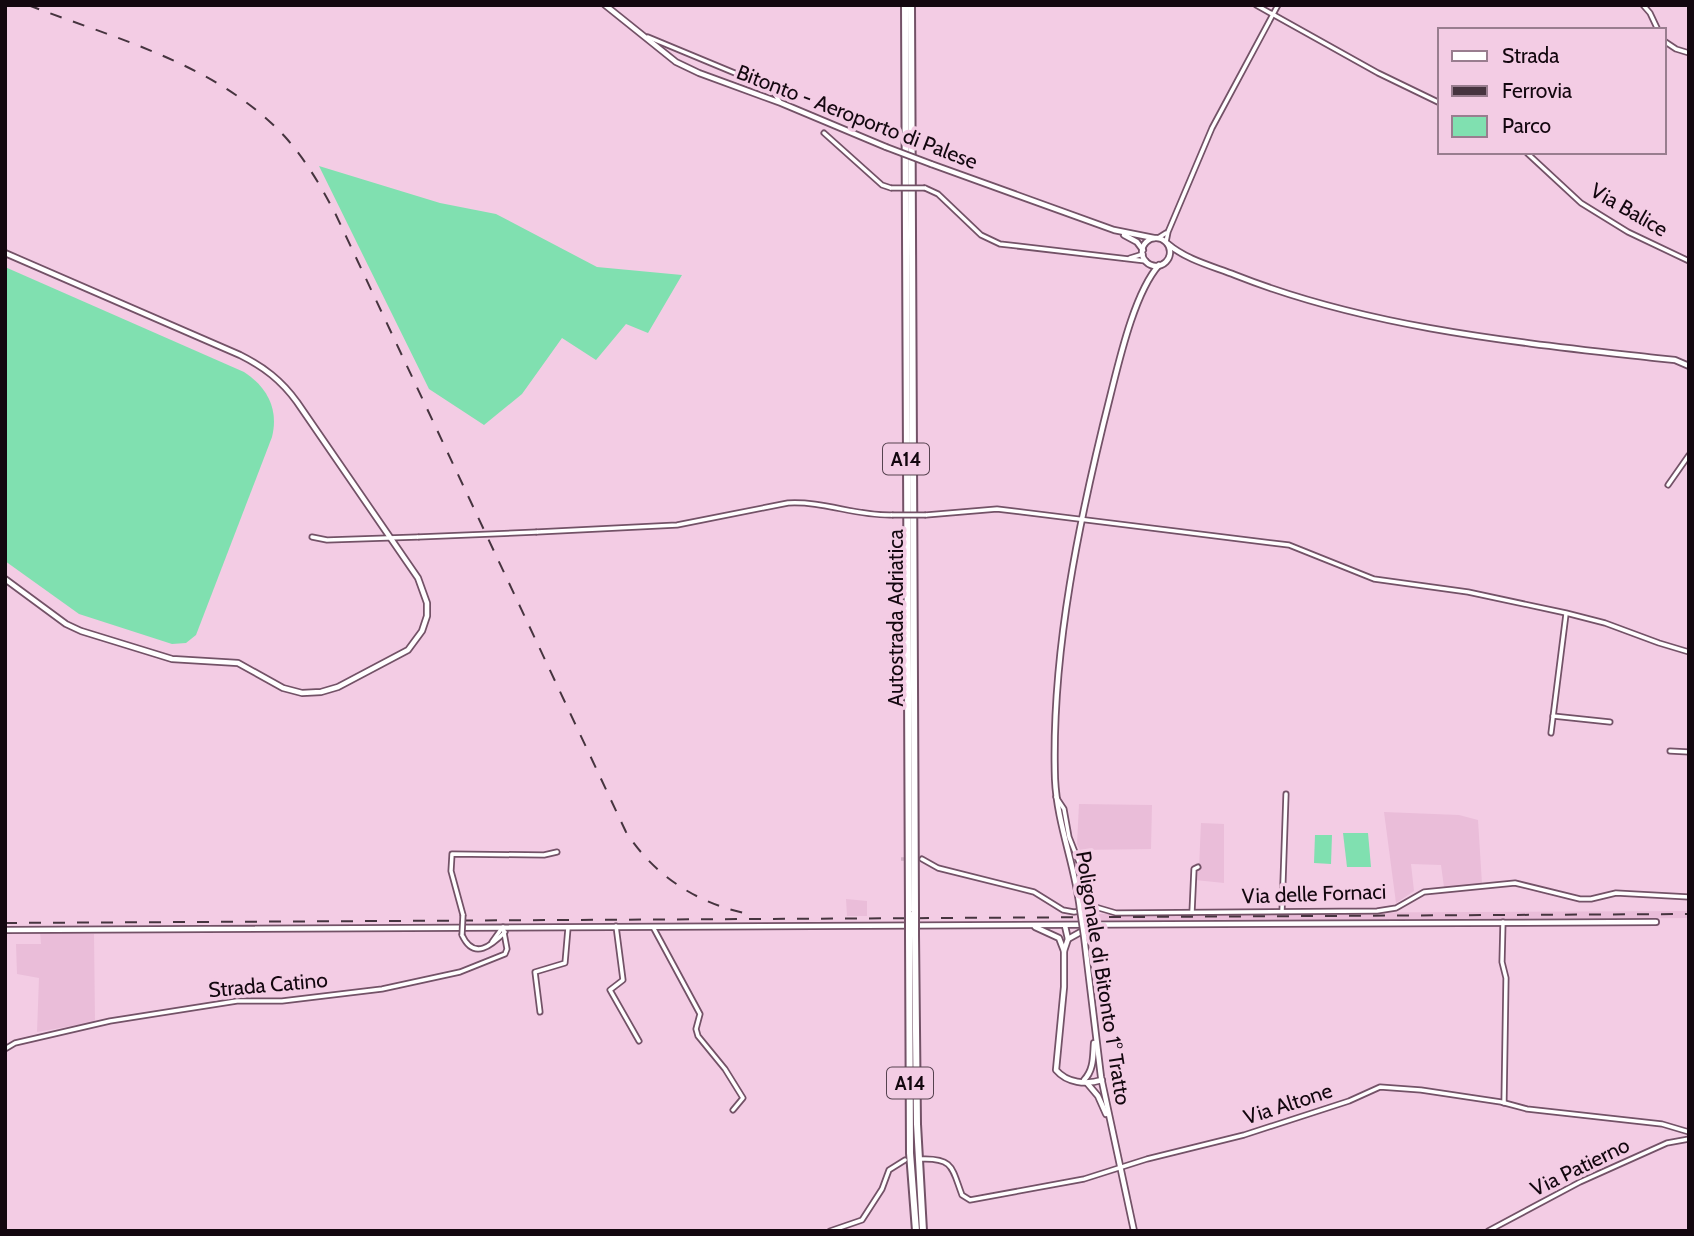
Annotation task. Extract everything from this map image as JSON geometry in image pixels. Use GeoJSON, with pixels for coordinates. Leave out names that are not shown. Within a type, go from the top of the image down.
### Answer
{"type":"FeatureCollection","features":[{"type":"Feature","properties":{"kind":"highway","name":"Autostrada Adriatica"},"geometry":{"type":"LineString","coordinates":[[905,5],[912,912]]}},
{"type":"Feature","properties":{"kind":"highway","name":"Autostrada Adriatica"},"geometry":{"type":"LineString","coordinates":[[911,5],[910,1153],[916,1231]]}},
{"type":"Feature","properties":{"kind":"highway","name":"Autostrada Adriatica"},"geometry":{"type":"LineString","coordinates":[[912,935],[923,1231]]}},
{"type":"Feature","properties":{"kind":"main road","name":"Bitonto - Aeroporto di Palese"},"geometry":{"type":"LineString","coordinates":[[605,5],[661,52],[699,73],[781,103],[886,147],[1114,230]]}},
{"type":"Feature","properties":{"kind":"main road"},"geometry":{"type":"LineString","coordinates":[[1114,230],[1156,238],[1186,257]]}},
{"type":"Feature","properties":{"kind":"main road"},"geometry":{"type":"LineString","coordinates":[[1114,230],[1136,242],[1148,262],[1149,278]]}},
{"type":"Feature","properties":{"kind":"main road"},"geometry":{"type":"LineString","coordinates":[[1143,252],[1146,242],[1156,238]]}},
{"type":"Feature","properties":{"kind":"main road"},"geometry":{"type":"LineString","coordinates":[[1167,243],[1170,251],[1168,259]]}},
{"type":"Feature","properties":{"kind":"main road"},"geometry":{"type":"LineString","coordinates":[[5,253],[262,366],[276,377],[297,402],[418,578],[424,590],[427,616],[422,631],[408,650],[338,687],[321,692],[302,693],[283,688],[238,663],[172,660],[81,631],[66,624],[5,579]]}},
{"type":"Feature","properties":{"kind":"main road"},"geometry":{"type":"LineString","coordinates":[[1149,278],[1159,265],[1172,256],[1186,257],[1290,295],[1450,333],[1675,360],[1689,366]]}},
{"type":"Feature","properties":{"kind":"main road"},"geometry":{"type":"LineString","coordinates":[[1148,262],[1159,265]]}},
{"type":"Feature","properties":{"kind":"main road","name":"Poligonale di Bitonto 1° Tratto"},"geometry":{"type":"LineString","coordinates":[[1134,1231],[1102,1080],[1075,875],[1059,819],[1056,797],[1060,673],[1073,565],[1125,338],[1149,278]]}},
{"type":"Feature","properties":{"kind":"main road"},"geometry":{"type":"LineString","coordinates":[[5,930],[1656,922]]}},
{"type":"Feature","properties":{"kind":"main road"},"geometry":{"type":"LineString","coordinates":[[1031,926],[1048,931],[1059,938],[1064,951]]}},
{"type":"Feature","properties":{"kind":"main road"},"geometry":{"type":"LineString","coordinates":[[1065,926],[1068,939],[1064,951],[1064,987],[1056,1070],[1062,1077],[1077,1082],[1102,1080]]}},
{"type":"Feature","properties":{"kind":"main road"},"geometry":{"type":"LineString","coordinates":[[1061,943],[1065,926]]}},
{"type":"Feature","properties":{"kind":"main road"},"geometry":{"type":"LineString","coordinates":[[1068,939],[1094,926]]}},
{"type":"Feature","properties":{"kind":"main road"},"geometry":{"type":"LineString","coordinates":[[1084,1081],[1093,1063],[1095,1029]]}},
{"type":"Feature","properties":{"kind":"main road"},"geometry":{"type":"LineString","coordinates":[[1084,1081],[1098,1096],[1110,1125]]}},
{"type":"Feature","properties":{"kind":"street"},"geometry":{"type":"LineString","coordinates":[[1256,5],[1378,73],[1438,102]]}},
{"type":"Feature","properties":{"kind":"street"},"geometry":{"type":"LineString","coordinates":[[1167,243],[1168,232],[1213,128],[1278,5]]}},
{"type":"Feature","properties":{"kind":"street"},"geometry":{"type":"LineString","coordinates":[[1643,5],[1657,28]]}},
{"type":"Feature","properties":{"kind":"street"},"geometry":{"type":"LineString","coordinates":[[639,33],[763,85],[772,90],[781,103]]}},
{"type":"Feature","properties":{"kind":"street"},"geometry":{"type":"LineString","coordinates":[[1666,43],[1689,53]]}},
{"type":"Feature","properties":{"kind":"street"},"geometry":{"type":"LineString","coordinates":[[824,133],[881,185],[891,188],[925,188],[938,194],[981,235],[1000,244],[1148,262]]}},
{"type":"Feature","properties":{"kind":"street","name":"Via Balice"},"geometry":{"type":"LineString","coordinates":[[1528,154],[1581,203],[1628,232],[1689,261]]}},
{"type":"Feature","properties":{"kind":"street"},"geometry":{"type":"LineString","coordinates":[[1156,238],[1168,232]]}},
{"type":"Feature","properties":{"kind":"street"},"geometry":{"type":"LineString","coordinates":[[1128,258],[1143,252]]}},
{"type":"Feature","properties":{"kind":"street"},"geometry":{"type":"LineString","coordinates":[[1668,485],[1689,455]]}},
{"type":"Feature","properties":{"kind":"street"},"geometry":{"type":"LineString","coordinates":[[312,537],[327,540],[677,525],[789,503],[807,502],[856,513],[892,515],[997,509],[1289,545],[1374,579],[1468,592],[1566,613],[1605,623],[1689,652]]}},
{"type":"Feature","properties":{"kind":"street"},"geometry":{"type":"LineString","coordinates":[[1551,733],[1566,613]]}},
{"type":"Feature","properties":{"kind":"street"},"geometry":{"type":"LineString","coordinates":[[1553,716],[1610,722]]}},
{"type":"Feature","properties":{"kind":"street"},"geometry":{"type":"LineString","coordinates":[[1670,751],[1689,752]]}},
{"type":"Feature","properties":{"kind":"street"},"geometry":{"type":"LineString","coordinates":[[1282,911],[1286,794]]}},
{"type":"Feature","properties":{"kind":"street"},"geometry":{"type":"LineString","coordinates":[[1056,797],[1064,809],[1069,836],[1084,875],[1091,904],[1097,909]]}},
{"type":"Feature","properties":{"kind":"street"},"geometry":{"type":"LineString","coordinates":[[504,929],[491,946],[476,949],[465,941],[462,936],[463,915],[452,871],[452,855],[544,855],[557,852]]}},
{"type":"Feature","properties":{"kind":"street","name":"Via delle Fornaci"},"geometry":{"type":"LineString","coordinates":[[922,859],[938,869],[1034,892],[1063,910],[1074,912],[1097,909],[1116,913],[1387,910],[1396,908],[1424,892],[1515,883],[1591,900],[1616,893],[1689,897]]}},
{"type":"Feature","properties":{"kind":"street"},"geometry":{"type":"LineString","coordinates":[[1192,912],[1194,869],[1198,867]]}},
{"type":"Feature","properties":{"kind":"street"},"geometry":{"type":"LineString","coordinates":[[1503,922],[1502,961],[1506,978],[1504,1103]]}},
{"type":"Feature","properties":{"kind":"street"},"geometry":{"type":"LineString","coordinates":[[616,926],[623,980],[610,990],[639,1041]]}},
{"type":"Feature","properties":{"kind":"street"},"geometry":{"type":"LineString","coordinates":[[653,926],[701,1014],[696,1029],[698,1036],[743,1098],[733,1110]]}},
{"type":"Feature","properties":{"kind":"street"},"geometry":{"type":"LineString","coordinates":[[482,927],[495,940],[506,941],[504,929]]}},
{"type":"Feature","properties":{"kind":"street"},"geometry":{"type":"LineString","coordinates":[[540,1012],[536,972],[565,963],[568,927]]}},
{"type":"Feature","properties":{"kind":"street","name":"Strada Catino"},"geometry":{"type":"LineString","coordinates":[[5,1049],[15,1043],[110,1021],[224,1003],[282,1001],[383,989],[460,972],[505,954],[506,941]]}},
{"type":"Feature","properties":{"kind":"street","name":"Via Altone"},"geometry":{"type":"LineString","coordinates":[[922,1159],[937,1159],[948,1163],[961,1195],[970,1200],[1084,1179],[1147,1159],[1244,1135],[1349,1101],[1380,1087],[1421,1090],[1527,1109],[1662,1124],[1689,1132]]}},
{"type":"Feature","properties":{"kind":"street","name":"Via Patierno"},"geometry":{"type":"LineString","coordinates":[[1488,1231],[1580,1182],[1667,1143],[1689,1139]]}},
{"type":"Feature","properties":{"kind":"street"},"geometry":{"type":"LineString","coordinates":[[830,1231],[863,1220],[882,1189],[889,1170],[905,1160]]}},
{"type":"Feature","properties":{"kind":"shaded area"},"geometry":{"type":"Polygon","coordinates":[[[1079,804],[1152,805],[1151,849],[1080,850],[1077,844],[1079,804]]]}},
{"type":"Feature","properties":{"kind":"shaded area"},"geometry":{"type":"Polygon","coordinates":[[[1384,812],[1459,815],[1478,820],[1482,884],[1444,887],[1441,865],[1411,864],[1414,891],[1396,903],[1384,812]]]}},
{"type":"Feature","properties":{"kind":"shaded area"},"geometry":{"type":"Polygon","coordinates":[[[1201,823],[1224,824],[1224,883],[1195,880],[1195,872],[1199,868],[1201,823]]]}},
{"type":"Feature","properties":{"kind":"shaded area"},"geometry":{"type":"Polygon","coordinates":[[[846,899],[867,901],[867,916],[847,916],[846,899]]]}},
{"type":"Feature","properties":{"kind":"shaded area"},"geometry":{"type":"Polygon","coordinates":[[[1689,911],[1689,918],[1086,922],[1085,914],[1689,911]]]}},
{"type":"Feature","properties":{"kind":"shaded area"},"geometry":{"type":"Polygon","coordinates":[[[40,932],[94,934],[95,1022],[37,1032],[39,978],[17,974],[16,944],[41,944],[40,932]]]}},
{"type":"Feature","properties":{"kind":"green space"},"geometry":{"type":"Polygon","coordinates":[[[319,166],[440,203],[496,214],[597,267],[682,275],[648,333],[626,324],[596,360],[562,338],[522,394],[484,425],[429,389],[319,166]]]}},
{"type":"Feature","properties":{"kind":"green space"},"geometry":{"type":"Polygon","coordinates":[[[5,267],[244,372],[259,385],[269,400],[274,417],[272,437],[196,635],[186,643],[172,644],[79,614],[5,561],[5,267]]]}},
{"type":"Feature","properties":{"kind":"green space"},"geometry":{"type":"Polygon","coordinates":[[[1343,833],[1368,833],[1371,867],[1347,867],[1343,833]]]}},
{"type":"Feature","properties":{"kind":"green space"},"geometry":{"type":"Polygon","coordinates":[[[1315,835],[1332,835],[1331,864],[1314,863],[1315,835]]]}},
{"type":"Feature","properties":{"kind":"tunnel"},"geometry":{"type":"LineString","coordinates":[[901,859],[922,859]]}},
{"type":"Feature","properties":{"kind":"railway"},"geometry":{"type":"LineString","coordinates":[[28,5],[132,43],[200,73],[260,113],[287,139],[314,176],[336,215],[626,832],[649,861],[677,884],[709,902],[744,913]]}},
{"type":"Feature","properties":{"kind":"railway"},"geometry":{"type":"LineString","coordinates":[[5,923],[1689,914]]}}]}
